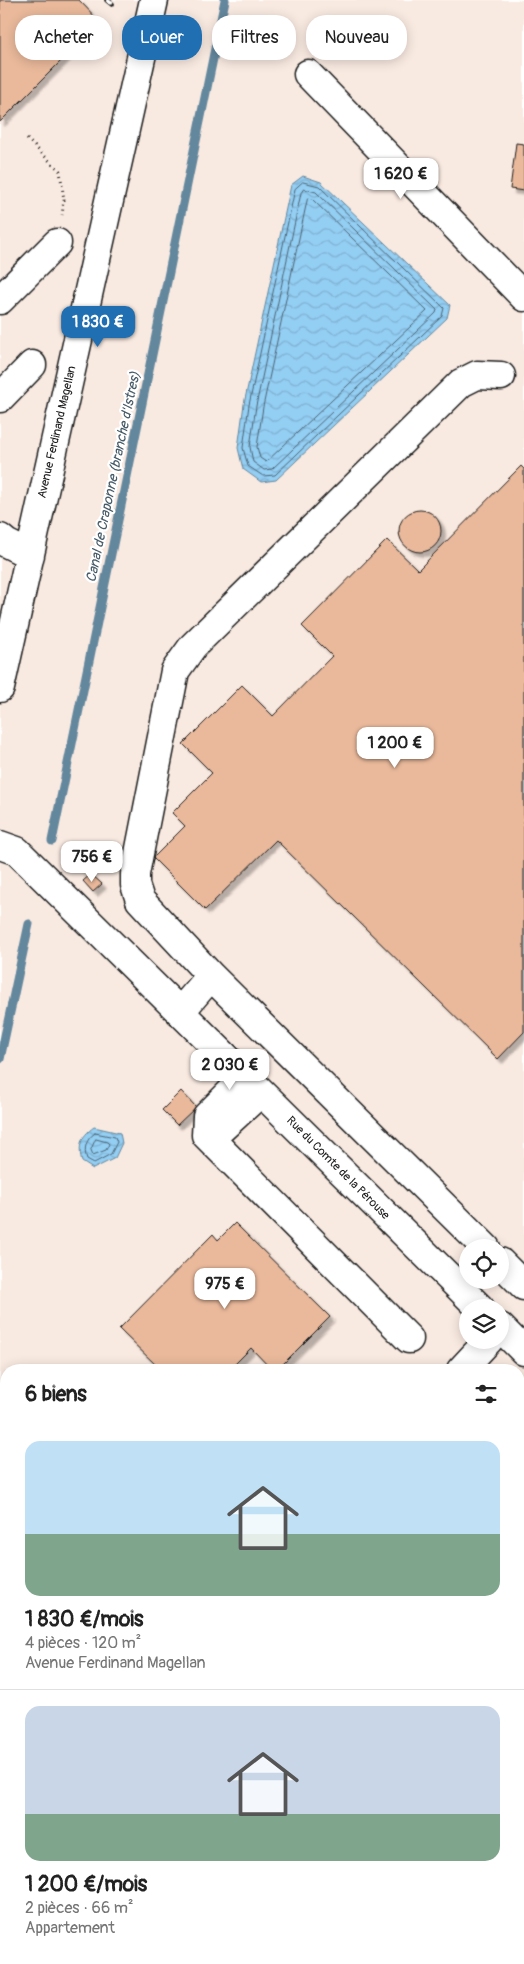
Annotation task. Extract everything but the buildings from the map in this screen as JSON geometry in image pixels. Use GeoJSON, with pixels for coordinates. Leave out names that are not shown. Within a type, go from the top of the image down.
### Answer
{"type":"FeatureCollection","features":[{"type":"Feature","properties":{"kind":"street","name":"Avenue Ferdinand Magellan"},"geometry":{"type":"LineString","coordinates":[[0,688],[5,614],[30,556],[154,0]]}},
{"type":"Feature","properties":{"kind":"street"},"geometry":{"type":"LineString","coordinates":[[308,74],[524,297]]}},
{"type":"Feature","properties":{"kind":"street"},"geometry":{"type":"LineString","coordinates":[[0,300],[57,243]]}},
{"type":"Feature","properties":{"kind":"street"},"geometry":{"type":"LineString","coordinates":[[0,398],[32,365]]}},
{"type":"Feature","properties":{"kind":"street"},"geometry":{"type":"LineString","coordinates":[[477,1239],[211,976],[140,900],[135,885],[135,874],[175,671],[193,646],[461,382],[477,375],[501,376]]}},
{"type":"Feature","properties":{"kind":"street"},"geometry":{"type":"LineString","coordinates":[[0,538],[30,556]]}},
{"type":"Feature","properties":{"kind":"street","name":"Rue du Comte de la Pérouse"},"geometry":{"type":"LineString","coordinates":[[0,845],[17,851],[471,1299]]}},
{"type":"Feature","properties":{"kind":"street"},"geometry":{"type":"LineString","coordinates":[[180,1012],[211,976]]}},
{"type":"Feature","properties":{"kind":"street"},"geometry":{"type":"LineString","coordinates":[[253,1084],[207,1116],[206,1135],[409,1339]]}},
{"type":"Feature","properties":{"kind":"street"},"geometry":{"type":"LineString","coordinates":[[509,1271],[524,1286]]}},
{"type":"Feature","properties":{"kind":"street"},"geometry":{"type":"LineString","coordinates":[[509,1337],[524,1351]]}},
{"type":"Feature","properties":{"kind":"street"},"geometry":{"type":"LineString","coordinates":[[464,1364],[480,1349]]}},
{"type":"Feature","properties":{"kind":"path"},"geometry":{"type":"LineString","coordinates":[[27,139],[60,171],[64,200],[57,243]]}},
{"type":"Feature","properties":{"kind":"shaded area"},"geometry":{"type":"Polygon","coordinates":[[[0,0],[524,0],[524,1364],[0,1364],[0,0]]]}},
{"type":"Feature","properties":{"kind":"water"},"geometry":{"type":"Polygon","coordinates":[[[303,176],[321,182],[450,305],[447,318],[276,480],[261,482],[243,469],[238,448],[244,404],[291,185],[303,176]]]}},
{"type":"Feature","properties":{"kind":"water"},"geometry":{"type":"Polygon","coordinates":[[[94,1127],[120,1133],[122,1143],[115,1158],[93,1169],[82,1162],[80,1147],[83,1138],[94,1127]]]}},
{"type":"Feature","properties":{"kind":"waterway","name":"Canal de Craponne (branche d'Istres)"},"geometry":{"type":"LineString","coordinates":[[52,841],[225,0]]}},
{"type":"Feature","properties":{"kind":"waterway","name":"Canal de Craponne (branche d'Istres)"},"geometry":{"type":"LineString","coordinates":[[0,1059],[29,924]]}},
{"type":"Feature","properties":{"kind":"railway"},"geometry":{"type":"LineString","coordinates":[[107,0],[112,4]]}}]}
